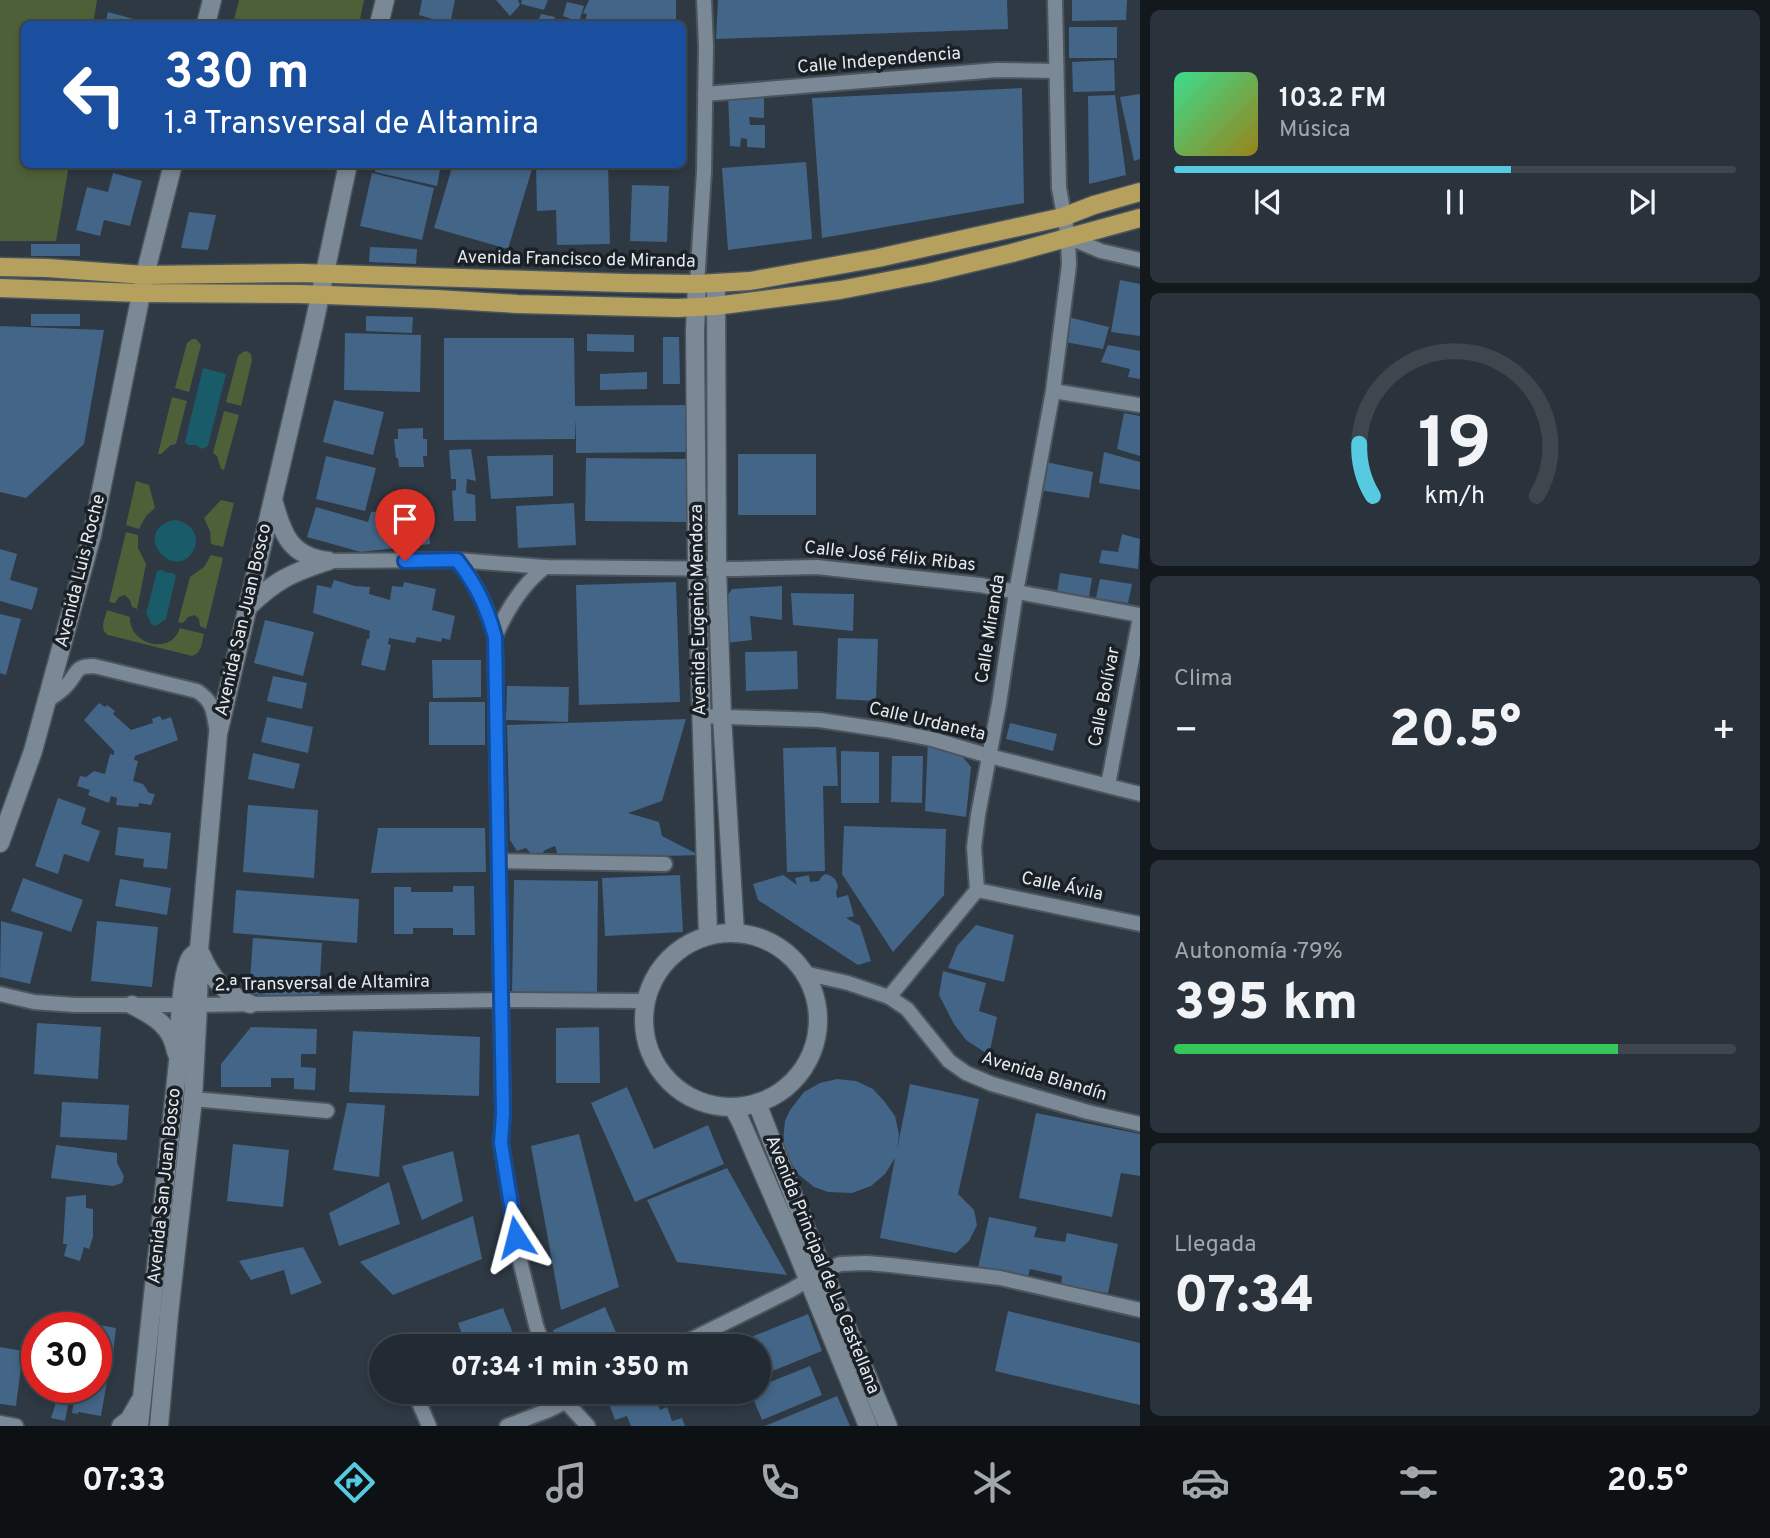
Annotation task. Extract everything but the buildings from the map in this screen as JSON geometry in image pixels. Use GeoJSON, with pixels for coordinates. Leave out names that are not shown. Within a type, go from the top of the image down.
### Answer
{"type":"FeatureCollection","features":[{"type":"Feature","properties":{"kind":"main road"},"geometry":{"type":"LineString","coordinates":[[207,21],[212,0]]}},
{"type":"Feature","properties":{"kind":"main road"},"geometry":{"type":"LineString","coordinates":[[380,21],[385,0]]}},
{"type":"Feature","properties":{"kind":"main road","name":"Avenida Luis Roche"},"geometry":{"type":"LineString","coordinates":[[0,843],[33,751],[92,535],[141,293],[172,168]]}},
{"type":"Feature","properties":{"kind":"main road","name":"Avenida San Juan Bosco"},"geometry":{"type":"LineString","coordinates":[[139,1426],[178,1062],[199,950],[218,734],[347,168]]}},
{"type":"Feature","properties":{"kind":"main road","name":"Avenida Francisco de Miranda"},"geometry":{"type":"LineString","coordinates":[[0,267],[145,275],[324,274],[594,283],[697,284],[750,281],[878,258],[1063,217],[1140,192]]}},
{"type":"Feature","properties":{"kind":"main road"},"geometry":{"type":"LineString","coordinates":[[0,288],[320,295],[518,304],[678,308],[715,306],[845,289],[929,273],[1140,218]]}},
{"type":"Feature","properties":{"kind":"main road","name":"Avenida Eugenio Mendoza"},"geometry":{"type":"LineString","coordinates":[[716,283],[722,716],[735,933]]}},
{"type":"Feature","properties":{"kind":"main road","name":"Avenida Eugenio Mendoza"},"geometry":{"type":"LineString","coordinates":[[697,284],[697,568],[708,936]]}},
{"type":"Feature","properties":{"kind":"main road"},"geometry":{"type":"LineString","coordinates":[[273,499],[280,526],[290,542],[299,552],[309,557],[328,561]]}},
{"type":"Feature","properties":{"kind":"main road"},"geometry":{"type":"LineString","coordinates":[[248,607],[267,588],[286,576],[328,561]]}},
{"type":"Feature","properties":{"kind":"main road"},"geometry":{"type":"LineString","coordinates":[[735,933],[762,939],[774,945],[799,966],[815,997],[818,1024],[808,1062],[791,1083],[757,1103],[719,1107],[694,1099],[672,1085],[655,1065],[645,1040],[645,1001],[649,988],[663,965],[683,947],[708,936],[735,933]]}},
{"type":"Feature","properties":{"kind":"main road"},"geometry":{"type":"LineString","coordinates":[[199,950],[206,967],[218,983],[237,999],[250,1004]]}},
{"type":"Feature","properties":{"kind":"main road"},"geometry":{"type":"LineString","coordinates":[[132,1005],[149,1013],[171,1034],[178,1062]]}},
{"type":"Feature","properties":{"kind":"main road","name":"Avenida San Juan Bosco"},"geometry":{"type":"LineString","coordinates":[[159,1426],[192,1099],[190,1005]]}},
{"type":"Feature","properties":{"kind":"main road","name":"Avenida Principal de La Castellana"},"geometry":{"type":"LineString","coordinates":[[757,1103],[810,1240],[888,1426]]}},
{"type":"Feature","properties":{"kind":"main road","name":"Avenida Principal de La Castellana"},"geometry":{"type":"LineString","coordinates":[[733,1107],[768,1184],[868,1426]]}},
{"type":"Feature","properties":{"kind":"main road"},"geometry":{"type":"LineString","coordinates":[[121,1426],[142,1398]]}},
{"type":"Feature","properties":{"kind":"street"},"geometry":{"type":"LineString","coordinates":[[697,284],[704,172],[704,0]]}},
{"type":"Feature","properties":{"kind":"street","name":"Calle Miranda"},"geometry":{"type":"LineString","coordinates":[[976,890],[974,847],[1016,592],[1053,391],[1069,265],[1068,237],[1059,188],[1055,0]]}},
{"type":"Feature","properties":{"kind":"street","name":"Calle Independencia"},"geometry":{"type":"LineString","coordinates":[[705,94],[997,71],[1056,71]]}},
{"type":"Feature","properties":{"kind":"street"},"geometry":{"type":"LineString","coordinates":[[1068,237],[1101,251],[1140,260]]}},
{"type":"Feature","properties":{"kind":"street"},"geometry":{"type":"LineString","coordinates":[[1053,391],[1140,405]]}},
{"type":"Feature","properties":{"kind":"street"},"geometry":{"type":"LineString","coordinates":[[457,560],[471,578],[486,606],[495,637],[503,1113],[501,1143],[520,1261],[539,1334]]}},
{"type":"Feature","properties":{"kind":"street","name":"Calle José Félix Ribas"},"geometry":{"type":"LineString","coordinates":[[328,561],[457,560],[545,566],[817,567],[965,583],[1140,616]]}},
{"type":"Feature","properties":{"kind":"street"},"geometry":{"type":"LineString","coordinates":[[495,637],[505,614],[519,594],[545,566]]}},
{"type":"Feature","properties":{"kind":"street","name":"Calle Bolívar"},"geometry":{"type":"LineString","coordinates":[[1108,785],[1140,616]]}},
{"type":"Feature","properties":{"kind":"street"},"geometry":{"type":"LineString","coordinates":[[48,700],[66,686],[77,670],[83,666],[94,666],[197,691],[208,699],[212,707],[218,734]]}},
{"type":"Feature","properties":{"kind":"street","name":"Calle Urdaneta"},"geometry":{"type":"LineString","coordinates":[[701,716],[848,723],[932,739],[1140,794]]}},
{"type":"Feature","properties":{"kind":"street"},"geometry":{"type":"LineString","coordinates":[[499,861],[665,864]]}},
{"type":"Feature","properties":{"kind":"street"},"geometry":{"type":"LineString","coordinates":[[889,997],[976,890]]}},
{"type":"Feature","properties":{"kind":"street","name":"Calle Ávila"},"geometry":{"type":"LineString","coordinates":[[976,890],[1140,924]]}},
{"type":"Feature","properties":{"kind":"street","name":"Avenida Blandín"},"geometry":{"type":"LineString","coordinates":[[804,973],[848,983],[889,997],[907,1009],[949,1061],[966,1073],[992,1084],[1140,1124]]}},
{"type":"Feature","properties":{"kind":"street","name":"2.ª Transversal de Altamira"},"geometry":{"type":"LineString","coordinates":[[2,996],[47,1004],[132,1005],[501,1000],[645,1001]]}},
{"type":"Feature","properties":{"kind":"street"},"geometry":{"type":"LineString","coordinates":[[192,1099],[327,1111]]}},
{"type":"Feature","properties":{"kind":"street"},"geometry":{"type":"LineString","coordinates":[[702,1334],[840,1264],[867,1263],[1000,1278],[1140,1310]]}},
{"type":"Feature","properties":{"kind":"street"},"geometry":{"type":"LineString","coordinates":[[420,1404],[429,1426]]}},
{"type":"Feature","properties":{"kind":"street"},"geometry":{"type":"LineString","coordinates":[[507,1426],[549,1404]]}},
{"type":"Feature","properties":{"kind":"street"},"geometry":{"type":"LineString","coordinates":[[570,1404],[588,1426]]}},
{"type":"Feature","properties":{"kind":"street"},"geometry":{"type":"LineString","coordinates":[[0,1423],[16,1426]]}},
{"type":"Feature","properties":{"kind":"green space"},"geometry":{"type":"Polygon","coordinates":[[[0,0],[97,0],[94,21],[21,21],[21,168],[68,168],[56,241],[0,241],[0,0]]]}},
{"type":"Feature","properties":{"kind":"green space"},"geometry":{"type":"Polygon","coordinates":[[[239,0],[364,0],[360,21],[234,21],[239,0]]]}},
{"type":"Feature","properties":{"kind":"green space"},"geometry":{"type":"Polygon","coordinates":[[[196,339],[201,345],[189,392],[175,388],[187,343],[196,339]]]}},
{"type":"Feature","properties":{"kind":"green space"},"geometry":{"type":"Polygon","coordinates":[[[247,351],[252,360],[241,406],[226,402],[238,356],[247,351]]]}},
{"type":"Feature","properties":{"kind":"green space"},"geometry":{"type":"Polygon","coordinates":[[[172,397],[187,401],[176,444],[158,454],[172,397]]]}},
{"type":"Feature","properties":{"kind":"green space"},"geometry":{"type":"Polygon","coordinates":[[[224,411],[239,415],[224,470],[213,453],[224,411]]]}},
{"type":"Feature","properties":{"kind":"green space"},"geometry":{"type":"Polygon","coordinates":[[[136,481],[149,485],[155,508],[146,516],[139,529],[126,525],[136,481]]]}},
{"type":"Feature","properties":{"kind":"green space"},"geometry":{"type":"Polygon","coordinates":[[[221,500],[234,503],[223,547],[211,544],[210,531],[204,518],[221,500]]]}},
{"type":"Feature","properties":{"kind":"green space"},"geometry":{"type":"Polygon","coordinates":[[[126,532],[138,535],[138,548],[146,564],[137,609],[132,607],[125,595],[119,597],[115,603],[109,602],[126,532]]]}},
{"type":"Feature","properties":{"kind":"green space"},"geometry":{"type":"Polygon","coordinates":[[[211,555],[223,558],[206,629],[200,626],[195,615],[188,617],[183,623],[178,622],[190,577],[204,567],[211,555]]]}},
{"type":"Feature","properties":{"kind":"green space"},"geometry":{"type":"Polygon","coordinates":[[[107,610],[130,617],[131,627],[143,640],[160,644],[168,642],[180,628],[204,634],[201,647],[192,656],[108,635],[103,627],[107,610]]]}},
{"type":"Feature","properties":{"kind":"water"},"geometry":{"type":"Polygon","coordinates":[[[203,368],[226,374],[208,446],[202,449],[185,442],[203,368]]]}},
{"type":"Feature","properties":{"kind":"water"},"geometry":{"type":"Polygon","coordinates":[[[174,520],[189,526],[196,540],[193,551],[185,560],[176,562],[167,559],[155,543],[155,534],[161,526],[174,520]]]}},
{"type":"Feature","properties":{"kind":"water"},"geometry":{"type":"Polygon","coordinates":[[[162,570],[176,576],[166,619],[156,626],[151,624],[146,614],[157,571],[162,570]]]}},
{"type":"Feature","properties":{"kind":"route"},"geometry":{"type":"LineString","coordinates":[[405,561],[457,560],[471,578],[486,606],[495,637],[503,1113],[501,1143],[516,1237]]}}]}
